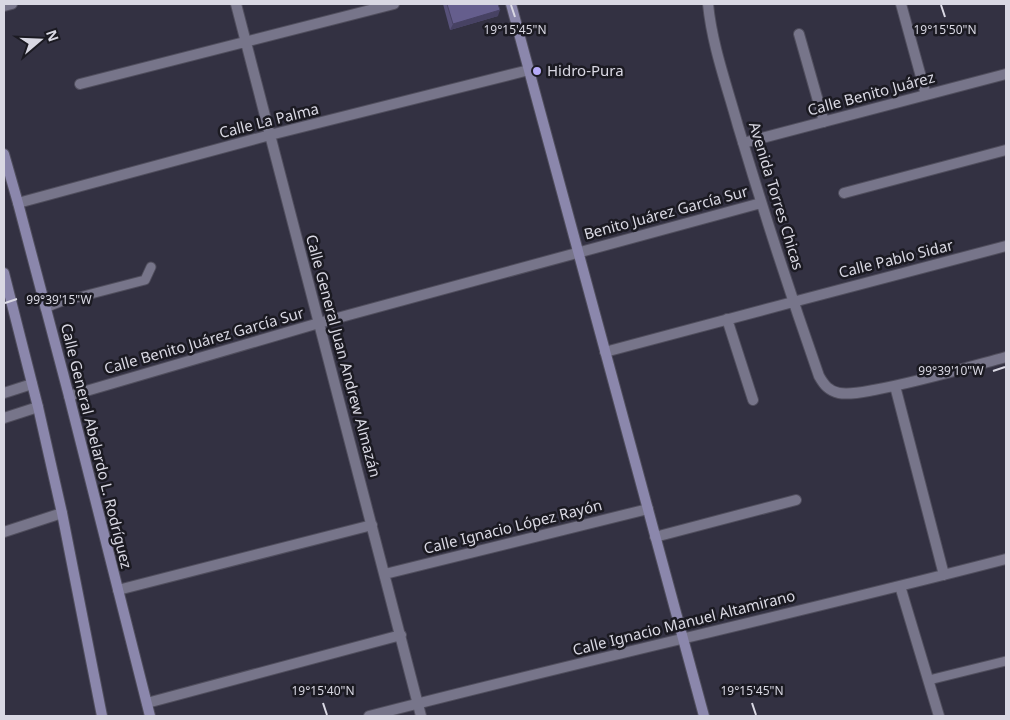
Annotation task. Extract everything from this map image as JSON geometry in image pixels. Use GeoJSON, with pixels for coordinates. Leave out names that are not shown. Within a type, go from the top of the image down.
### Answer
{"type":"FeatureCollection","features":[{"type":"Feature","properties":{"kind":"main road"},"geometry":{"type":"LineString","coordinates":[[511,4],[704,716]]}},
{"type":"Feature","properties":{"kind":"main road","name":"Calle General Abelardo L. Rodríguez"},"geometry":{"type":"LineString","coordinates":[[4,154],[69,396],[150,716]]}},
{"type":"Feature","properties":{"kind":"main road"},"geometry":{"type":"LineString","coordinates":[[4,273],[38,407],[62,513],[102,716]]}},
{"type":"Feature","properties":{"kind":"street"},"geometry":{"type":"LineString","coordinates":[[4,6],[12,4]]}},
{"type":"Feature","properties":{"kind":"street","name":"Calle General Juan Andrew Almazán"},"geometry":{"type":"LineString","coordinates":[[236,4],[422,716]]}},
{"type":"Feature","properties":{"kind":"street"},"geometry":{"type":"LineString","coordinates":[[80,84],[394,4]]}},
{"type":"Feature","properties":{"kind":"street","name":"Avenida Torres Chicas"},"geometry":{"type":"LineString","coordinates":[[708,4],[714,41],[760,203],[819,376],[825,386],[840,393],[854,393],[895,386]]}},
{"type":"Feature","properties":{"kind":"street"},"geometry":{"type":"LineString","coordinates":[[901,4],[926,95]]}},
{"type":"Feature","properties":{"kind":"street"},"geometry":{"type":"LineString","coordinates":[[799,34],[824,122]]}},
{"type":"Feature","properties":{"kind":"street","name":"Calle La Palma"},"geometry":{"type":"LineString","coordinates":[[18,202],[270,135],[529,70]]}},
{"type":"Feature","properties":{"kind":"street","name":"Calle Benito Juárez"},"geometry":{"type":"LineString","coordinates":[[743,143],[1006,74]]}},
{"type":"Feature","properties":{"kind":"street"},"geometry":{"type":"LineString","coordinates":[[844,193],[1006,150]]}},
{"type":"Feature","properties":{"kind":"street","name":"Benito Juárez García Sur"},"geometry":{"type":"LineString","coordinates":[[578,253],[760,203]]}},
{"type":"Feature","properties":{"kind":"street","name":"Calle Pablo Sidar"},"geometry":{"type":"LineString","coordinates":[[606,352],[1006,246]]}},
{"type":"Feature","properties":{"kind":"street","name":"Calle Benito Juárez García Sur"},"geometry":{"type":"LineString","coordinates":[[69,396],[319,323],[578,253]]}},
{"type":"Feature","properties":{"kind":"street"},"geometry":{"type":"LineString","coordinates":[[727,319],[752,400]]}},
{"type":"Feature","properties":{"kind":"street"},"geometry":{"type":"LineString","coordinates":[[944,575],[895,386],[1006,357]]}},
{"type":"Feature","properties":{"kind":"street"},"geometry":{"type":"LineString","coordinates":[[4,393],[32,384]]}},
{"type":"Feature","properties":{"kind":"street"},"geometry":{"type":"LineString","coordinates":[[4,418],[38,407]]}},
{"type":"Feature","properties":{"kind":"street"},"geometry":{"type":"LineString","coordinates":[[655,537],[796,500]]}},
{"type":"Feature","properties":{"kind":"street","name":"Calle Ignacio López Rayón"},"geometry":{"type":"LineString","coordinates":[[385,574],[648,509]]}},
{"type":"Feature","properties":{"kind":"street"},"geometry":{"type":"LineString","coordinates":[[4,532],[62,513]]}},
{"type":"Feature","properties":{"kind":"street"},"geometry":{"type":"LineString","coordinates":[[118,590],[372,525]]}},
{"type":"Feature","properties":{"kind":"street","name":"Calle Ignacio Manuel Altamirano"},"geometry":{"type":"LineString","coordinates":[[369,716],[1006,559]]}},
{"type":"Feature","properties":{"kind":"street"},"geometry":{"type":"LineString","coordinates":[[900,586],[939,716]]}},
{"type":"Feature","properties":{"kind":"street"},"geometry":{"type":"LineString","coordinates":[[147,703],[401,635]]}},
{"type":"Feature","properties":{"kind":"lane"},"geometry":{"type":"LineString","coordinates":[[45,308],[60,302],[145,280],[151,267]]}},
{"type":"Feature","properties":{"kind":"lane"},"geometry":{"type":"LineString","coordinates":[[929,680],[1006,661]]}},
{"type":"Feature","properties":{"kind":"building"},"geometry":{"type":"Polygon","coordinates":[[[447,4],[498,4],[500,10],[453,24],[447,4]]]}},
{"type":"Feature","properties":{"kind":"place","name":"Hidro-Pura"},"geometry":{"type":"Point","coordinates":[537,71]}}]}
